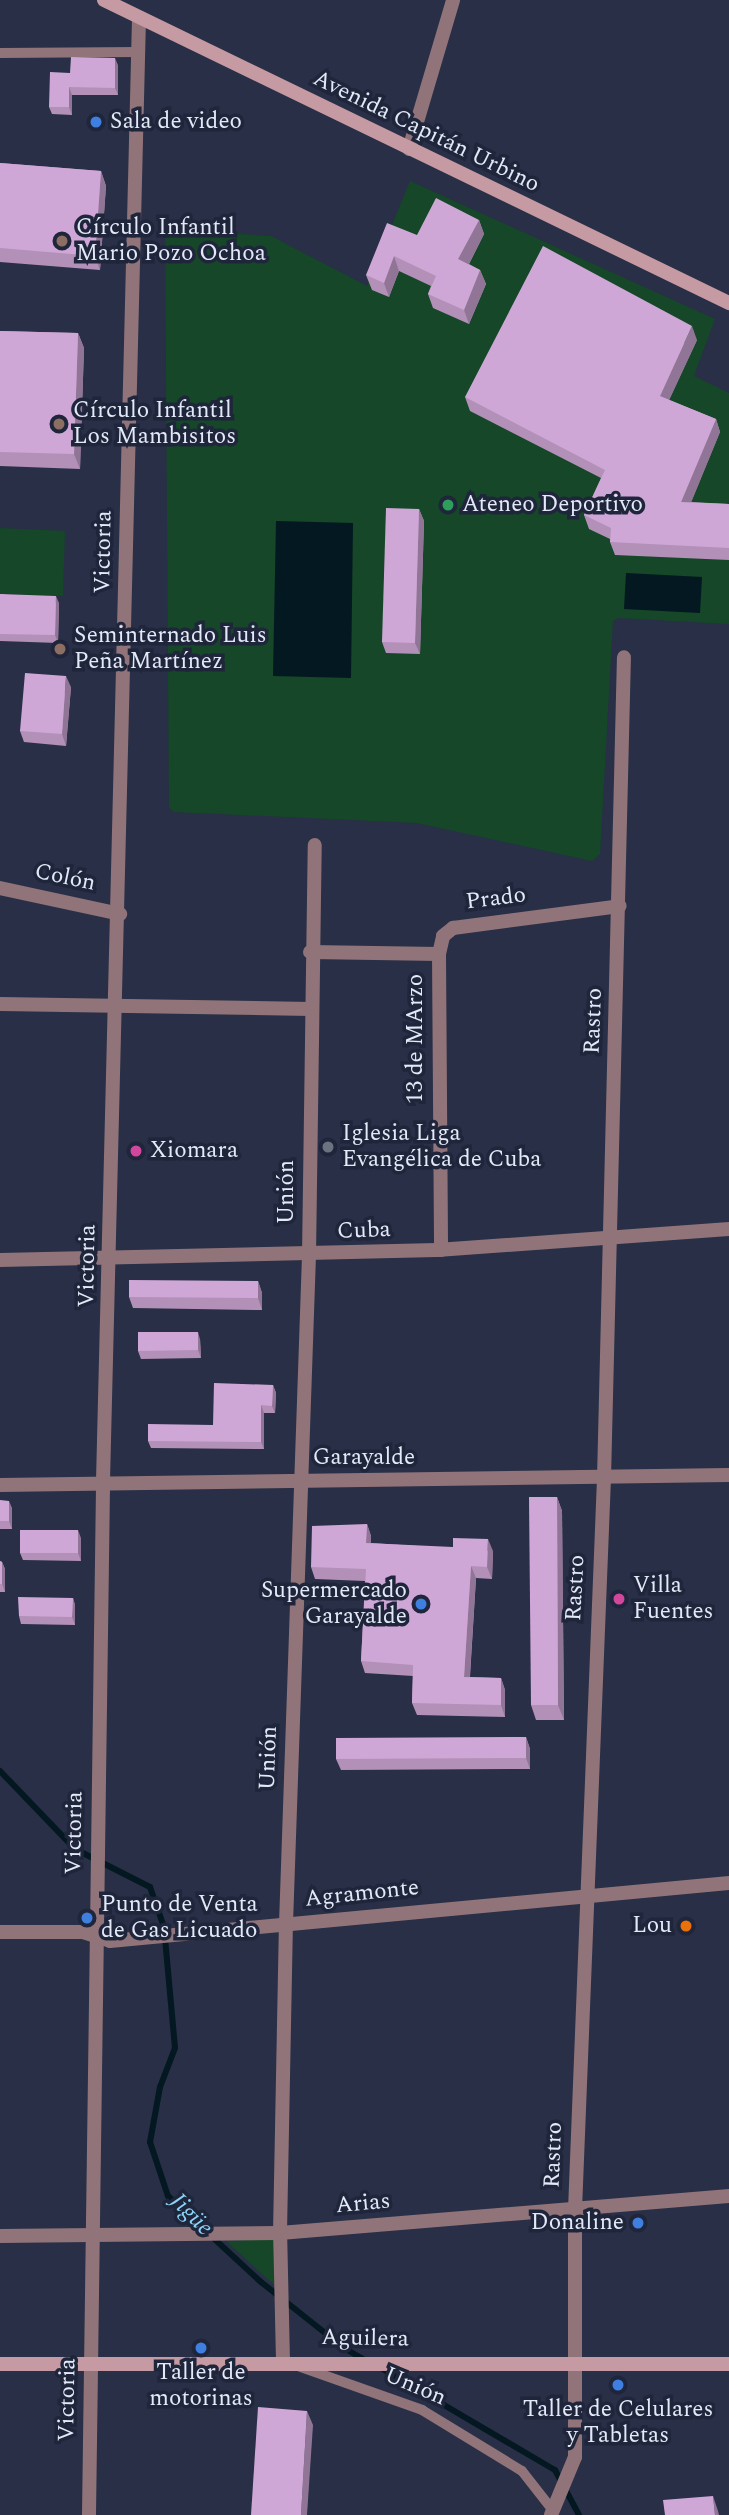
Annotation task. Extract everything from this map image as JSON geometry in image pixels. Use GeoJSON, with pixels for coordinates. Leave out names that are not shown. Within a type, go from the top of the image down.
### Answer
{"type":"FeatureCollection","features":[{"type":"Feature","properties":{"kind":"main road","name":"Avenida Capitán Urbino"},"geometry":{"type":"LineString","coordinates":[[104,0],[729,303]]}},
{"type":"Feature","properties":{"kind":"main road","name":"Aguilera"},"geometry":{"type":"LineString","coordinates":[[0,2364],[335,2361],[729,2364]]}},
{"type":"Feature","properties":{"kind":"street"},"geometry":{"type":"LineString","coordinates":[[409,149],[453,0]]}},
{"type":"Feature","properties":{"kind":"street","name":"Victoria"},"geometry":{"type":"LineString","coordinates":[[89,2515],[103,1485],[111,1261],[114,1007],[120,914],[136,52],[139,18]]}},
{"type":"Feature","properties":{"kind":"street","name":"Rastro"},"geometry":{"type":"LineString","coordinates":[[551,2512],[575,2457],[575,2210],[585,1896],[604,1479],[624,657]]}},
{"type":"Feature","properties":{"kind":"street","name":"Unión"},"geometry":{"type":"LineString","coordinates":[[283,2361],[279,2233],[286,1924],[309,1256],[310,951],[315,845]]}},
{"type":"Feature","properties":{"kind":"street","name":"Colón"},"geometry":{"type":"LineString","coordinates":[[0,888],[120,914]]}},
{"type":"Feature","properties":{"kind":"street","name":"Prado"},"geometry":{"type":"LineString","coordinates":[[439,954],[443,936],[453,928],[620,906]]}},
{"type":"Feature","properties":{"kind":"street"},"geometry":{"type":"LineString","coordinates":[[310,951],[439,954]]}},
{"type":"Feature","properties":{"kind":"street","name":"13 de MArzo"},"geometry":{"type":"LineString","coordinates":[[439,954],[441,1250]]}},
{"type":"Feature","properties":{"kind":"street"},"geometry":{"type":"LineString","coordinates":[[0,1004],[311,1009]]}},
{"type":"Feature","properties":{"kind":"street","name":"Cuba"},"geometry":{"type":"LineString","coordinates":[[0,1260],[111,1261],[309,1256],[441,1250],[729,1229]]}},
{"type":"Feature","properties":{"kind":"street","name":"Garayalde"},"geometry":{"type":"LineString","coordinates":[[0,1486],[604,1479],[729,1475]]}},
{"type":"Feature","properties":{"kind":"street","name":"Agramonte"},"geometry":{"type":"LineString","coordinates":[[0,1932],[83,1932],[96,1938],[156,1937],[729,1883]]}},
{"type":"Feature","properties":{"kind":"street","name":"Arias"},"geometry":{"type":"LineString","coordinates":[[0,2236],[279,2233],[729,2196]]}},
{"type":"Feature","properties":{"kind":"lane"},"geometry":{"type":"LineString","coordinates":[[0,53],[136,52]]}},
{"type":"Feature","properties":{"kind":"lane","name":"Unión"},"geometry":{"type":"LineString","coordinates":[[283,2361],[422,2410],[522,2471],[551,2512]]}},
{"type":"Feature","properties":{"kind":"green space","name":"Ateneo Deportivo"},"geometry":{"type":"Polygon","coordinates":[[[410,181],[715,319],[694,376],[729,393],[729,624],[618,618],[613,621],[600,854],[592,861],[417,823],[174,812],[169,808],[165,229],[271,236],[367,286],[410,181]]]}},
{"type":"Feature","properties":{"kind":"green space"},"geometry":{"type":"Polygon","coordinates":[[[0,528],[65,531],[63,596],[0,594],[0,528]]]}},
{"type":"Feature","properties":{"kind":"green space"},"geometry":{"type":"Polygon","coordinates":[[[274,2239],[276,2287],[226,2241],[274,2239]]]}},
{"type":"Feature","properties":{"kind":"water"},"geometry":{"type":"Polygon","coordinates":[[[276,521],[353,523],[351,678],[273,676],[276,521]]]}},
{"type":"Feature","properties":{"kind":"water"},"geometry":{"type":"Polygon","coordinates":[[[626,573],[702,577],[700,613],[624,609],[626,573]]]}},
{"type":"Feature","properties":{"kind":"building"},"geometry":{"type":"Polygon","coordinates":[[[71,57],[115,58],[115,88],[69,87],[69,107],[49,107],[50,72],[70,73],[71,57]]]}},
{"type":"Feature","properties":{"kind":"building"},"geometry":{"type":"Polygon","coordinates":[[[0,163],[101,171],[95,256],[0,248],[0,163]]]}},
{"type":"Feature","properties":{"kind":"building"},"geometry":{"type":"Polygon","coordinates":[[[436,198],[479,220],[458,259],[480,270],[464,310],[428,294],[436,276],[394,256],[384,283],[366,275],[387,223],[417,235],[436,198]]]}},
{"type":"Feature","properties":{"kind":"building"},"geometry":{"type":"Polygon","coordinates":[[[543,246],[692,326],[660,396],[716,419],[681,502],[729,504],[729,548],[610,542],[611,528],[584,515],[605,470],[465,397],[543,246]]]}},
{"type":"Feature","properties":{"kind":"building","name":"Círculo Infantil Los Mambisitos"},"geometry":{"type":"Polygon","coordinates":[[[0,331],[78,333],[74,454],[0,452],[0,331]]]}},
{"type":"Feature","properties":{"kind":"building"},"geometry":{"type":"Polygon","coordinates":[[[386,508],[419,509],[415,643],[382,642],[386,508]]]}},
{"type":"Feature","properties":{"kind":"building"},"geometry":{"type":"Polygon","coordinates":[[[0,594],[56,596],[55,635],[0,634],[0,594]]]}},
{"type":"Feature","properties":{"kind":"building"},"geometry":{"type":"Polygon","coordinates":[[[25,673],[66,676],[62,734],[20,731],[25,673]]]}},
{"type":"Feature","properties":{"kind":"building"},"geometry":{"type":"Polygon","coordinates":[[[129,1280],[258,1281],[258,1298],[129,1297],[129,1280]]]}},
{"type":"Feature","properties":{"kind":"building"},"geometry":{"type":"Polygon","coordinates":[[[138,1332],[198,1332],[198,1350],[138,1351],[138,1332]]]}},
{"type":"Feature","properties":{"kind":"building"},"geometry":{"type":"Polygon","coordinates":[[[214,1383],[273,1385],[272,1406],[261,1405],[261,1442],[148,1441],[148,1424],[213,1425],[214,1383]]]}},
{"type":"Feature","properties":{"kind":"building"},"geometry":{"type":"Polygon","coordinates":[[[529,1497],[557,1497],[558,1705],[531,1705],[529,1497]]]}},
{"type":"Feature","properties":{"kind":"building"},"geometry":{"type":"Polygon","coordinates":[[[0,1500],[9,1501],[9,1521],[0,1521],[0,1500]]]}},
{"type":"Feature","properties":{"kind":"building"},"geometry":{"type":"Polygon","coordinates":[[[367,1524],[366,1543],[453,1547],[453,1538],[488,1539],[487,1567],[471,1566],[464,1677],[501,1678],[501,1705],[412,1703],[413,1665],[361,1661],[366,1569],[311,1567],[312,1526],[367,1524]]]}},
{"type":"Feature","properties":{"kind":"building"},"geometry":{"type":"Polygon","coordinates":[[[20,1530],[78,1530],[78,1553],[20,1553],[20,1530]]]}},
{"type":"Feature","properties":{"kind":"building"},"geometry":{"type":"Polygon","coordinates":[[[0,1561],[2,1562],[2,1584],[0,1584],[0,1561]]]}},
{"type":"Feature","properties":{"kind":"building"},"geometry":{"type":"Polygon","coordinates":[[[18,1597],[73,1598],[72,1617],[19,1616],[18,1597]]]}},
{"type":"Feature","properties":{"kind":"building"},"geometry":{"type":"Polygon","coordinates":[[[526,1737],[526,1758],[336,1759],[336,1738],[526,1737]]]}},
{"type":"Feature","properties":{"kind":"building"},"geometry":{"type":"Polygon","coordinates":[[[258,2407],[307,2411],[301,2515],[251,2515],[258,2407]]]}},
{"type":"Feature","properties":{"kind":"building"},"geometry":{"type":"Polygon","coordinates":[[[713,2496],[715,2515],[665,2515],[663,2500],[713,2496]]]}},
{"type":"Feature","properties":{"kind":"waterway","name":"Jigüe"},"geometry":{"type":"LineString","coordinates":[[0,1771],[75,1849],[150,1887],[164,1927],[175,2048],[160,2087],[150,2142],[168,2196],[261,2282],[344,2348],[365,2360]]}},
{"type":"Feature","properties":{"kind":"waterway","name":"Jigüe"},"geometry":{"type":"LineString","coordinates":[[381,2368],[555,2470],[579,2515]]}},
{"type":"Feature","properties":{"kind":"place","name":"Sala de video"},"geometry":{"type":"Point","coordinates":[96,122]}},
{"type":"Feature","properties":{"kind":"place","name":"Círculo Infantil Mario Pozo Ochoa"},"geometry":{"type":"Point","coordinates":[62,241]}},
{"type":"Feature","properties":{"kind":"place","name":"Círculo Infantil Los Mambisitos"},"geometry":{"type":"Point","coordinates":[59,424]}},
{"type":"Feature","properties":{"kind":"place","name":"Ateneo Deportivo"},"geometry":{"type":"Point","coordinates":[448,505]}},
{"type":"Feature","properties":{"kind":"place","name":"Seminternado Luis Peña Martínez"},"geometry":{"type":"Point","coordinates":[60,649]}},
{"type":"Feature","properties":{"kind":"place","name":"Iglesia Liga Evangélica de Cuba"},"geometry":{"type":"Point","coordinates":[328,1147]}},
{"type":"Feature","properties":{"kind":"place","name":"Xiomara"},"geometry":{"type":"Point","coordinates":[136,1151]}},
{"type":"Feature","properties":{"kind":"place","name":"Villa Fuentes"},"geometry":{"type":"Point","coordinates":[619,1599]}},
{"type":"Feature","properties":{"kind":"place","name":"Supermercado Garayalde"},"geometry":{"type":"Point","coordinates":[421,1604]}},
{"type":"Feature","properties":{"kind":"place","name":"Punto de Venta de Gas Licuado"},"geometry":{"type":"Point","coordinates":[87,1918]}},
{"type":"Feature","properties":{"kind":"place","name":"Lou"},"geometry":{"type":"Point","coordinates":[686,1926]}},
{"type":"Feature","properties":{"kind":"place","name":"Donaline"},"geometry":{"type":"Point","coordinates":[638,2223]}},
{"type":"Feature","properties":{"kind":"place","name":"Taller de motorinas"},"geometry":{"type":"Point","coordinates":[201,2348]}},
{"type":"Feature","properties":{"kind":"place","name":"Taller de Celulares y Tabletas"},"geometry":{"type":"Point","coordinates":[618,2385]}}]}
